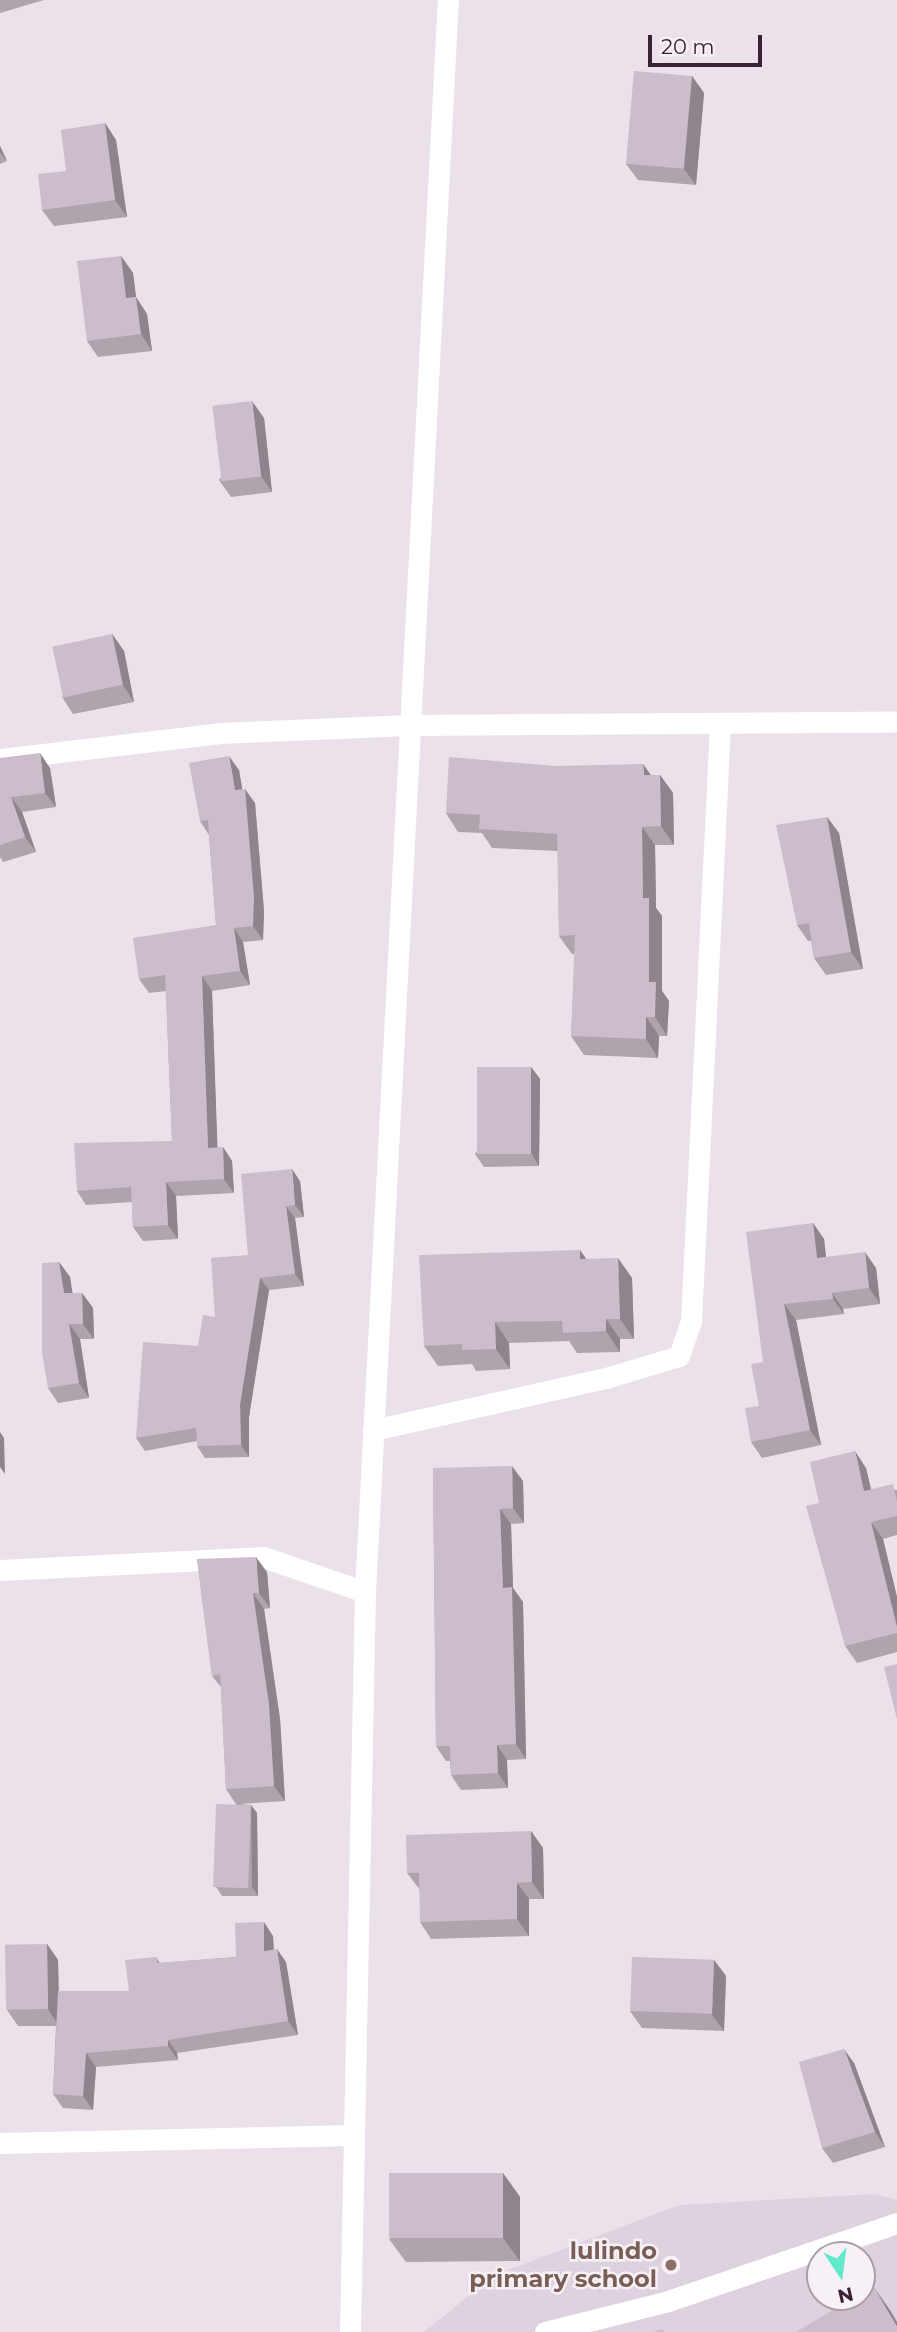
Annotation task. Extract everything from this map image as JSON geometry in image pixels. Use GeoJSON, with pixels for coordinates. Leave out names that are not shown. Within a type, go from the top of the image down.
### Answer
{"type":"FeatureCollection","features":[{"type":"Feature","properties":{"kind":"street"},"geometry":{"type":"LineString","coordinates":[[350,2332],[365,1592],[448,0]]}},
{"type":"Feature","properties":{"kind":"street"},"geometry":{"type":"LineString","coordinates":[[0,759],[220,733],[410,725],[897,722]]}},
{"type":"Feature","properties":{"kind":"street"},"geometry":{"type":"LineString","coordinates":[[373,1430],[606,1378],[679,1356],[691,1322],[720,725]]}},
{"type":"Feature","properties":{"kind":"street"},"geometry":{"type":"LineString","coordinates":[[0,1570],[263,1557],[365,1592]]}},
{"type":"Feature","properties":{"kind":"street"},"geometry":{"type":"LineString","coordinates":[[0,2143],[354,2135]]}},
{"type":"Feature","properties":{"kind":"street"},"geometry":{"type":"LineString","coordinates":[[545,2332],[668,2301],[897,2222]]}},
{"type":"Feature","properties":{"kind":"shaded area","name":"lulindo primary school"},"geometry":{"type":"Polygon","coordinates":[[[875,2194],[897,2200],[897,2332],[424,2332],[495,2275],[679,2205],[875,2194]]]}},
{"type":"Feature","properties":{"kind":"building"},"geometry":{"type":"Polygon","coordinates":[[[634,71],[692,76],[684,169],[626,164],[634,71]]]}},
{"type":"Feature","properties":{"kind":"building"},"geometry":{"type":"Polygon","coordinates":[[[105,123],[115,200],[42,210],[38,174],[66,171],[61,130],[105,123]]]}},
{"type":"Feature","properties":{"kind":"building"},"geometry":{"type":"Polygon","coordinates":[[[121,256],[126,298],[136,297],[141,334],[87,341],[77,261],[121,256]]]}},
{"type":"Feature","properties":{"kind":"building"},"geometry":{"type":"Polygon","coordinates":[[[252,401],[261,476],[222,481],[212,406],[252,401]]]}},
{"type":"Feature","properties":{"kind":"building"},"geometry":{"type":"Polygon","coordinates":[[[112,634],[123,685],[63,698],[52,647],[112,634]]]}},
{"type":"Feature","properties":{"kind":"building"},"geometry":{"type":"Polygon","coordinates":[[[40,753],[45,793],[11,797],[25,837],[0,845],[0,758],[40,753]]]}},
{"type":"Feature","properties":{"kind":"building"},"geometry":{"type":"Polygon","coordinates":[[[229,756],[235,790],[245,789],[254,897],[253,926],[234,928],[240,971],[202,976],[208,1148],[223,1147],[224,1179],[166,1182],[168,1225],[133,1227],[131,1187],[77,1191],[74,1143],[172,1141],[165,975],[139,979],[133,938],[216,925],[208,820],[200,821],[189,763],[229,756]]]}},
{"type":"Feature","properties":{"kind":"building"},"geometry":{"type":"Polygon","coordinates":[[[449,757],[556,766],[643,764],[644,775],[660,775],[661,826],[642,827],[643,898],[649,898],[649,982],[656,982],[655,1017],[646,1017],[646,1039],[571,1036],[575,935],[559,936],[557,834],[479,829],[480,815],[446,813],[449,757]]]}},
{"type":"Feature","properties":{"kind":"building"},"geometry":{"type":"Polygon","coordinates":[[[827,817],[851,952],[814,958],[809,923],[797,925],[776,825],[827,817]]]}},
{"type":"Feature","properties":{"kind":"building"},"geometry":{"type":"Polygon","coordinates":[[[477,1067],[531,1067],[531,1154],[477,1154],[477,1067]]]}},
{"type":"Feature","properties":{"kind":"building"},"geometry":{"type":"Polygon","coordinates":[[[292,1169],[295,1205],[286,1206],[295,1274],[260,1278],[240,1405],[241,1445],[197,1446],[196,1428],[136,1438],[143,1342],[198,1346],[203,1315],[215,1317],[211,1258],[248,1255],[241,1174],[292,1169]]]}},
{"type":"Feature","properties":{"kind":"building"},"geometry":{"type":"Polygon","coordinates":[[[813,1223],[817,1258],[865,1252],[869,1288],[832,1293],[833,1299],[784,1304],[810,1430],[751,1442],[745,1408],[759,1406],[751,1364],[763,1362],[746,1232],[813,1223]]]}},
{"type":"Feature","properties":{"kind":"building"},"geometry":{"type":"Polygon","coordinates":[[[580,1250],[580,1259],[618,1258],[620,1319],[606,1319],[606,1331],[563,1333],[562,1321],[495,1322],[496,1349],[462,1350],[462,1344],[424,1346],[419,1255],[580,1250]]]}},
{"type":"Feature","properties":{"kind":"building"},"geometry":{"type":"Polygon","coordinates":[[[59,1262],[64,1293],[82,1293],[83,1324],[69,1324],[79,1383],[48,1388],[42,1353],[42,1263],[59,1262]]]}},
{"type":"Feature","properties":{"kind":"building"},"geometry":{"type":"Polygon","coordinates":[[[855,1451],[864,1491],[893,1484],[897,1501],[897,1516],[871,1522],[897,1633],[845,1646],[806,1506],[819,1503],[810,1462],[855,1451]]]}},
{"type":"Feature","properties":{"kind":"building"},"geometry":{"type":"Polygon","coordinates":[[[512,1466],[513,1508],[500,1509],[503,1588],[512,1587],[516,1744],[497,1745],[498,1773],[451,1775],[450,1746],[436,1746],[433,1468],[512,1466]]]}},
{"type":"Feature","properties":{"kind":"building"},"geometry":{"type":"Polygon","coordinates":[[[256,1557],[259,1593],[253,1593],[269,1704],[274,1786],[226,1789],[220,1674],[212,1676],[197,1559],[256,1557]]]}},
{"type":"Feature","properties":{"kind":"building"},"geometry":{"type":"Polygon","coordinates":[[[897,1664],[897,1719],[884,1667],[897,1664]]]}},
{"type":"Feature","properties":{"kind":"building"},"geometry":{"type":"Polygon","coordinates":[[[216,1804],[251,1805],[248,1888],[213,1887],[216,1804]]]}},
{"type":"Feature","properties":{"kind":"building"},"geometry":{"type":"Polygon","coordinates":[[[531,1831],[532,1882],[517,1883],[517,1919],[420,1922],[419,1873],[407,1873],[406,1835],[531,1831]]]}},
{"type":"Feature","properties":{"kind":"building"},"geometry":{"type":"Polygon","coordinates":[[[264,1922],[264,1951],[277,1949],[288,2021],[168,2040],[168,2046],[86,2053],[83,2096],[53,2094],[58,1991],[129,1991],[125,1960],[156,1957],[157,1963],[236,1957],[235,1923],[264,1922]]]}},
{"type":"Feature","properties":{"kind":"building"},"geometry":{"type":"Polygon","coordinates":[[[47,1944],[48,2009],[6,2010],[5,1945],[47,1944]]]}},
{"type":"Feature","properties":{"kind":"building"},"geometry":{"type":"Polygon","coordinates":[[[632,1957],[714,1960],[712,2014],[630,2011],[632,1957]]]}},
{"type":"Feature","properties":{"kind":"building"},"geometry":{"type":"Polygon","coordinates":[[[844,2049],[875,2132],[822,2148],[799,2062],[844,2049]]]}},
{"type":"Feature","properties":{"kind":"building"},"geometry":{"type":"Polygon","coordinates":[[[389,2173],[503,2173],[503,2238],[389,2238],[389,2173]]]}},
{"type":"Feature","properties":{"kind":"building"},"geometry":{"type":"Polygon","coordinates":[[[876,2291],[897,2327],[897,2332],[796,2332],[831,2311],[876,2311],[876,2291]]]}},
{"type":"Feature","properties":{"kind":"place","name":"lulindo primary school"},"geometry":{"type":"Point","coordinates":[671,2265]}}]}
